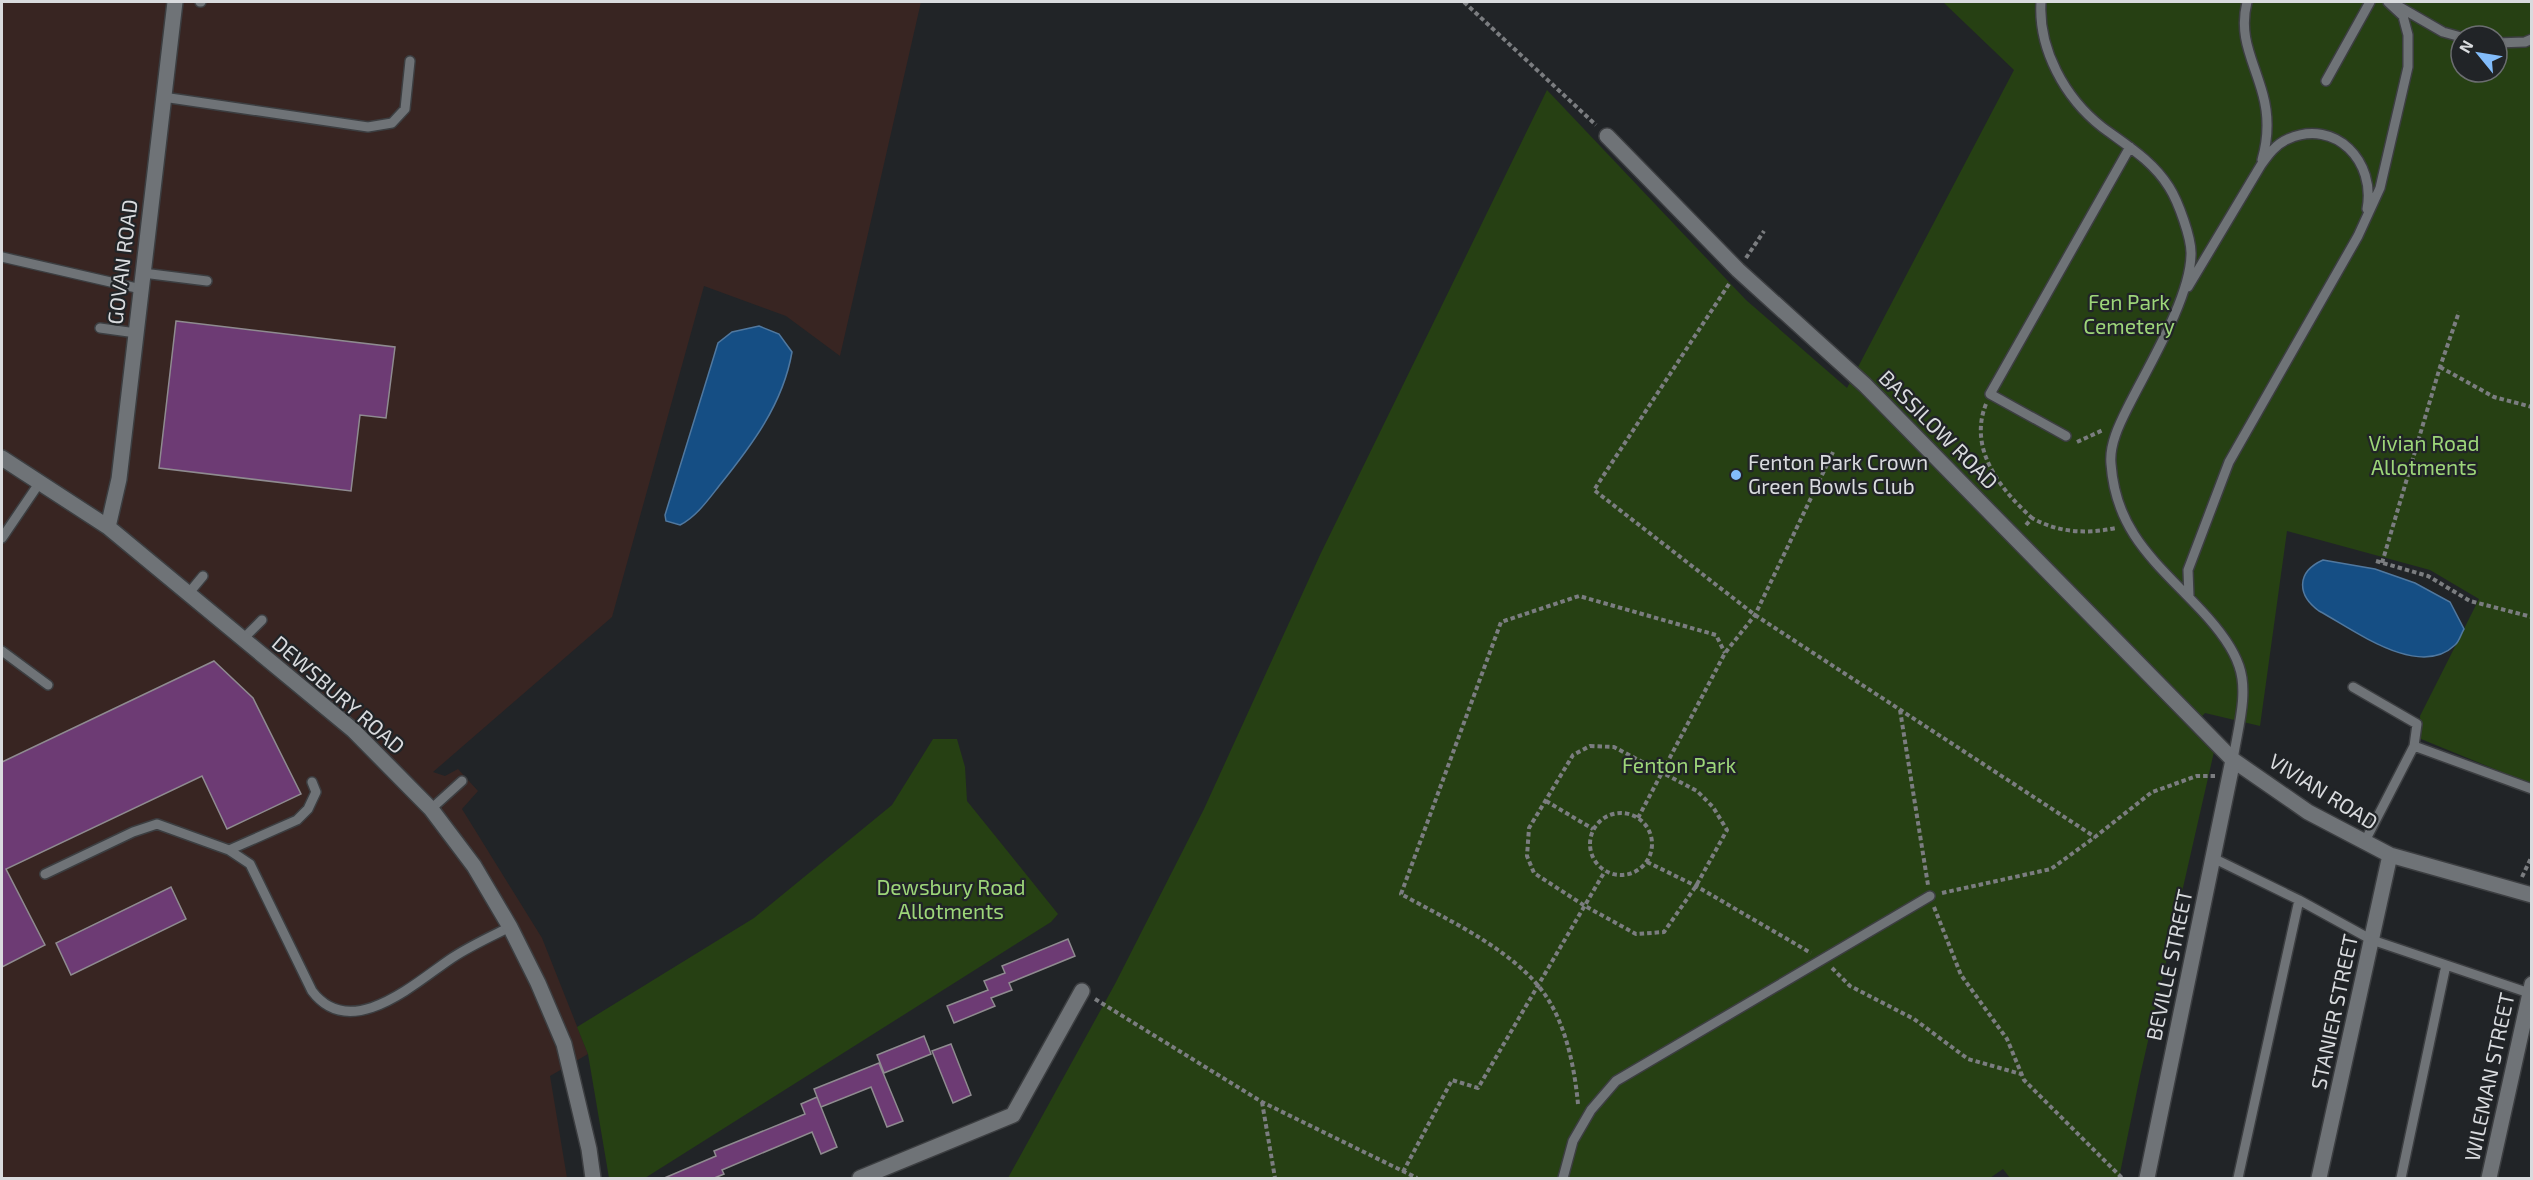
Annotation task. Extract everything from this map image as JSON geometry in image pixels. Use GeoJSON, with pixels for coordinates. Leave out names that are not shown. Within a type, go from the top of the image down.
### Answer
{"type":"FeatureCollection","features":[{"type":"Feature","properties":{"kind":"street","name":"GOVAN ROAD"},"geometry":{"type":"LineString","coordinates":[[108,527],[119,479],[174,2]]}},
{"type":"Feature","properties":{"kind":"street","name":"BASSILOW ROAD"},"geometry":{"type":"LineString","coordinates":[[1607,136],[1738,270],[1865,385],[2233,760]]}},
{"type":"Feature","properties":{"kind":"street","name":"DEWSBURY ROAD"},"geometry":{"type":"LineString","coordinates":[[2,458],[108,527],[353,730],[431,809],[474,866],[510,927],[538,983],[564,1044],[589,1149],[593,1179]]}},
{"type":"Feature","properties":{"kind":"street","name":"BEVILLE STREET"},"geometry":{"type":"LineString","coordinates":[[2147,1179],[2233,760]]}},
{"type":"Feature","properties":{"kind":"street","name":"VIVIAN ROAD"},"geometry":{"type":"LineString","coordinates":[[2233,760],[2308,812],[2390,855],[2524,893]]}},
{"type":"Feature","properties":{"kind":"street","name":"STANIER STREET"},"geometry":{"type":"LineString","coordinates":[[2319,1179],[2390,855]]}},
{"type":"Feature","properties":{"kind":"street"},"geometry":{"type":"LineString","coordinates":[[863,1178],[1013,1115],[1082,991]]}},
{"type":"Feature","properties":{"kind":"street","name":"WILEMAN STREET"},"geometry":{"type":"LineString","coordinates":[[2489,1179],[2531,991]]}},
{"type":"Feature","properties":{"kind":"lane"},"geometry":{"type":"LineString","coordinates":[[2041,2],[2046,43],[2058,77],[2078,106],[2152,165],[2169,188],[2184,223],[2191,254],[2185,292]]}},
{"type":"Feature","properties":{"kind":"lane"},"geometry":{"type":"LineString","coordinates":[[2247,2],[2243,22],[2246,47],[2264,96],[2267,120],[2266,145],[2261,165]]}},
{"type":"Feature","properties":{"kind":"lane"},"geometry":{"type":"LineString","coordinates":[[2326,81],[2370,2]]}},
{"type":"Feature","properties":{"kind":"lane"},"geometry":{"type":"LineString","coordinates":[[2389,2],[2449,34]]}},
{"type":"Feature","properties":{"kind":"lane"},"geometry":{"type":"LineString","coordinates":[[2189,597],[2188,570],[2229,462],[2364,223],[2380,188],[2408,67],[2409,35],[2403,16],[2389,2]]}},
{"type":"Feature","properties":{"kind":"lane"},"geometry":{"type":"LineString","coordinates":[[2509,43],[2532,39]]}},
{"type":"Feature","properties":{"kind":"lane"},"geometry":{"type":"LineString","coordinates":[[163,97],[368,127],[392,123],[405,110],[410,60]]}},
{"type":"Feature","properties":{"kind":"lane"},"geometry":{"type":"LineString","coordinates":[[2233,760],[2243,692],[2240,666],[2229,645],[2189,597],[2144,550],[2127,526],[2116,500],[2112,482],[2110,459],[2117,430],[2185,292],[2272,150],[2287,139],[2305,135],[2324,135],[2341,142],[2355,154],[2365,169],[2370,187],[2364,223]]}},
{"type":"Feature","properties":{"kind":"lane"},"geometry":{"type":"LineString","coordinates":[[2066,436],[1990,394],[2130,147]]}},
{"type":"Feature","properties":{"kind":"lane"},"geometry":{"type":"LineString","coordinates":[[2,257],[141,289]]}},
{"type":"Feature","properties":{"kind":"lane"},"geometry":{"type":"LineString","coordinates":[[142,273],[207,281]]}},
{"type":"Feature","properties":{"kind":"lane"},"geometry":{"type":"LineString","coordinates":[[100,328],[136,333]]}},
{"type":"Feature","properties":{"kind":"lane"},"geometry":{"type":"LineString","coordinates":[[2,538],[40,482]]}},
{"type":"Feature","properties":{"kind":"lane"},"geometry":{"type":"LineString","coordinates":[[188,594],[203,576]]}},
{"type":"Feature","properties":{"kind":"lane"},"geometry":{"type":"LineString","coordinates":[[243,639],[262,620]]}},
{"type":"Feature","properties":{"kind":"lane"},"geometry":{"type":"LineString","coordinates":[[2,651],[48,685]]}},
{"type":"Feature","properties":{"kind":"lane"},"geometry":{"type":"LineString","coordinates":[[2353,687],[2417,724],[2414,746],[2364,843]]}},
{"type":"Feature","properties":{"kind":"lane"},"geometry":{"type":"LineString","coordinates":[[2414,746],[2532,789]]}},
{"type":"Feature","properties":{"kind":"lane"},"geometry":{"type":"LineString","coordinates":[[431,809],[462,781]]}},
{"type":"Feature","properties":{"kind":"lane"},"geometry":{"type":"LineString","coordinates":[[229,850],[297,820],[308,809],[316,792],[312,782]]}},
{"type":"Feature","properties":{"kind":"lane"},"geometry":{"type":"LineString","coordinates":[[45,874],[133,832],[157,824],[229,850],[250,864],[312,991],[320,1001],[341,1011],[353,1013],[364,1011],[406,990],[461,952],[510,927]]}},
{"type":"Feature","properties":{"kind":"lane"},"geometry":{"type":"LineString","coordinates":[[2213,858],[2299,900],[2372,940],[2531,991]]}},
{"type":"Feature","properties":{"kind":"lane"},"geometry":{"type":"LineString","coordinates":[[1563,1179],[1573,1141],[1591,1110],[1616,1081],[1930,896]]}},
{"type":"Feature","properties":{"kind":"lane"},"geometry":{"type":"LineString","coordinates":[[2238,1179],[2299,900]]}},
{"type":"Feature","properties":{"kind":"lane"},"geometry":{"type":"LineString","coordinates":[[2401,1179],[2446,965]]}},
{"type":"Feature","properties":{"kind":"path"},"geometry":{"type":"LineString","coordinates":[[1464,2],[1607,136]]}},
{"type":"Feature","properties":{"kind":"path"},"geometry":{"type":"LineString","coordinates":[[1764,231],[1594,490],[1755,615],[2096,837]]}},
{"type":"Feature","properties":{"kind":"path"},"geometry":{"type":"LineString","coordinates":[[2382,563],[2440,367],[2459,312]]}},
{"type":"Feature","properties":{"kind":"path"},"geometry":{"type":"LineString","coordinates":[[2440,367],[2494,397],[2532,407]]}},
{"type":"Feature","properties":{"kind":"path"},"geometry":{"type":"LineString","coordinates":[[1990,394],[1982,415],[1981,431],[1985,457],[1997,479],[2014,501],[2032,518],[2065,531],[2091,533],[2127,526]]}},
{"type":"Feature","properties":{"kind":"path"},"geometry":{"type":"LineString","coordinates":[[2066,436],[2076,442],[2095,432],[2117,430]]}},
{"type":"Feature","properties":{"kind":"path"},"geometry":{"type":"LineString","coordinates":[[1638,818],[1725,653],[1755,615],[1833,452]]}},
{"type":"Feature","properties":{"kind":"path"},"geometry":{"type":"LineString","coordinates":[[2015,537],[2032,518]]}},
{"type":"Feature","properties":{"kind":"path"},"geometry":{"type":"LineString","coordinates":[[2376,561],[2428,576],[2470,602],[2532,617]]}},
{"type":"Feature","properties":{"kind":"path"},"geometry":{"type":"LineString","coordinates":[[1578,1107],[1576,1085],[1564,1034],[1552,1005],[1538,987],[1492,946],[1401,894],[1500,622],[1579,596],[1716,635],[1725,653]]}},
{"type":"Feature","properties":{"kind":"path"},"geometry":{"type":"LineString","coordinates":[[1900,710],[1930,896],[1961,975],[2007,1039],[2024,1080],[2122,1179]]}},
{"type":"Feature","properties":{"kind":"path"},"geometry":{"type":"LineString","coordinates":[[1590,746],[1614,747],[1697,791],[1713,807],[1727,830],[1696,886],[1664,932],[1636,934],[1585,906],[1534,873],[1527,856],[1529,828],[1546,801],[1573,755],[1590,746]]}},
{"type":"Feature","properties":{"kind":"path"},"geometry":{"type":"LineString","coordinates":[[1930,896],[2051,868],[2096,837],[2152,792],[2197,776],[2230,776]]}},
{"type":"Feature","properties":{"kind":"path"},"geometry":{"type":"LineString","coordinates":[[1546,801],[1593,829]]}},
{"type":"Feature","properties":{"kind":"path"},"geometry":{"type":"LineString","coordinates":[[1614,813],[1625,813],[1638,818],[1650,832],[1652,848],[1647,862],[1634,873],[1623,876],[1605,871],[1595,862],[1590,852],[1593,829],[1604,817],[1614,813]]}},
{"type":"Feature","properties":{"kind":"path"},"geometry":{"type":"LineString","coordinates":[[2524,893],[2532,856]]}},
{"type":"Feature","properties":{"kind":"path"},"geometry":{"type":"LineString","coordinates":[[1647,862],[1696,886],[1822,959],[1850,986],[1914,1019],[1968,1059],[2021,1074]]}},
{"type":"Feature","properties":{"kind":"path"},"geometry":{"type":"LineString","coordinates":[[1403,1172],[1452,1080],[1478,1088],[1605,871]]}},
{"type":"Feature","properties":{"kind":"path"},"geometry":{"type":"LineString","coordinates":[[1082,991],[1262,1102],[1417,1179]]}},
{"type":"Feature","properties":{"kind":"path"},"geometry":{"type":"LineString","coordinates":[[1262,1102],[1275,1179]]}},
{"type":"Feature","properties":{"kind":"shaded area"},"geometry":{"type":"Polygon","coordinates":[[[2,2],[921,2],[840,356],[786,316],[704,286],[612,617],[433,772],[445,776],[458,769],[478,791],[462,809],[542,938],[588,1054],[550,1076],[567,1178],[2,1178],[2,2]]]}},
{"type":"Feature","properties":{"kind":"green space","name":"Fenton Park"},"geometry":{"type":"Polygon","coordinates":[[[1943,2],[2531,2],[2531,784],[2421,739],[2420,716],[2479,599],[2430,570],[2287,531],[2260,726],[2205,713],[2191,728],[2216,743],[2119,1178],[2010,1178],[2003,1169],[1990,1178],[1008,1178],[1115,984],[1204,809],[1320,555],[1547,90],[1746,300],[1847,388],[2014,70],[1943,2]]]}},
{"type":"Feature","properties":{"kind":"green space","name":"Dewsbury Road Allotments"},"geometry":{"type":"Polygon","coordinates":[[[933,739],[957,739],[965,767],[967,801],[1058,914],[1051,922],[645,1178],[609,1178],[588,1054],[577,1027],[754,918],[892,805],[933,739]]]}},
{"type":"Feature","properties":{"kind":"water"},"geometry":{"type":"Polygon","coordinates":[[[759,326],[779,334],[792,352],[788,371],[774,406],[743,455],[701,508],[680,525],[666,521],[665,515],[718,343],[732,332],[759,326]]]}},
{"type":"Feature","properties":{"kind":"water"},"geometry":{"type":"Polygon","coordinates":[[[2323,560],[2375,569],[2415,583],[2450,602],[2464,629],[2458,642],[2440,654],[2423,657],[2405,654],[2367,639],[2319,611],[2307,598],[2303,591],[2303,584],[2308,571],[2323,560]]]}},
{"type":"Feature","properties":{"kind":"building"},"geometry":{"type":"Polygon","coordinates":[[[176,321],[395,347],[386,418],[360,415],[351,491],[159,468],[176,321]]]}},
{"type":"Feature","properties":{"kind":"building"},"geometry":{"type":"Polygon","coordinates":[[[214,661],[253,698],[301,794],[227,829],[202,776],[6,869],[45,945],[2,967],[2,762],[214,661]]]}},
{"type":"Feature","properties":{"kind":"building"},"geometry":{"type":"Polygon","coordinates":[[[171,887],[186,919],[71,975],[56,943],[171,887]]]}},
{"type":"Feature","properties":{"kind":"building"},"geometry":{"type":"Polygon","coordinates":[[[1068,939],[1075,956],[1009,983],[1012,990],[991,998],[995,1006],[954,1023],[947,1006],[988,990],[984,981],[1005,973],[1002,966],[1068,939]]]}},
{"type":"Feature","properties":{"kind":"building"},"geometry":{"type":"Polygon","coordinates":[[[924,1036],[931,1054],[884,1073],[877,1055],[924,1036]]]}},
{"type":"Feature","properties":{"kind":"building"},"geometry":{"type":"Polygon","coordinates":[[[951,1044],[971,1095],[953,1103],[932,1051],[951,1044]]]}},
{"type":"Feature","properties":{"kind":"building"},"geometry":{"type":"Polygon","coordinates":[[[879,1063],[903,1121],[887,1127],[871,1087],[821,1107],[814,1089],[879,1063]]]}},
{"type":"Feature","properties":{"kind":"building"},"geometry":{"type":"Polygon","coordinates":[[[817,1097],[837,1147],[821,1154],[812,1132],[722,1170],[724,1174],[712,1179],[662,1179],[716,1156],[714,1151],[805,1114],[801,1104],[817,1097]]]}},
{"type":"Feature","properties":{"kind":"place","name":"Fenton Park Crown Green Bowls Club"},"geometry":{"type":"Point","coordinates":[1736,475]}},
{"type":"Feature","properties":{"kind":"park label","name":"Fen Park Cemetery"},"geometry":{"type":"Point","coordinates":[2129,315]}},
{"type":"Feature","properties":{"kind":"park label","name":"Vivian Road Allotments"},"geometry":{"type":"Point","coordinates":[2424,456]}}]}
